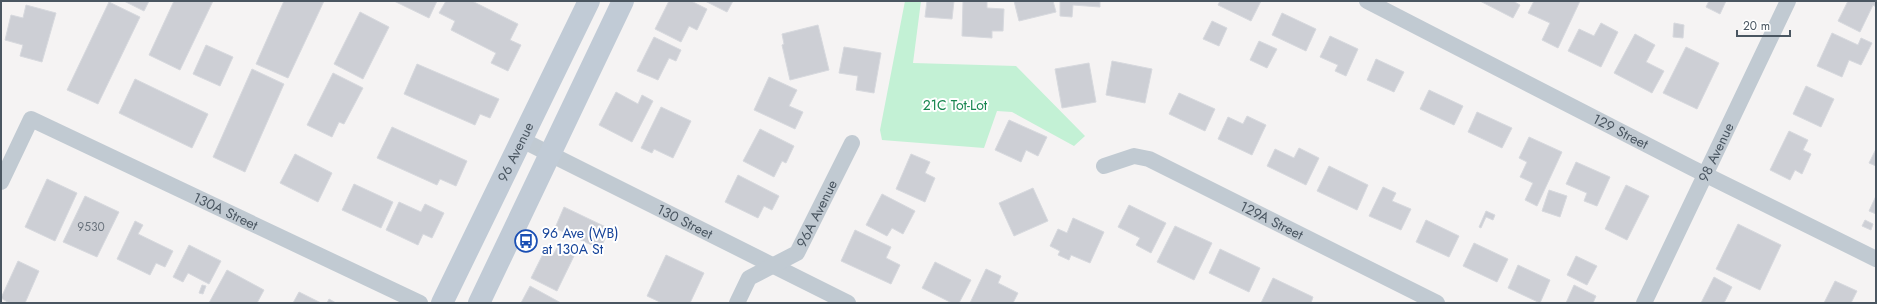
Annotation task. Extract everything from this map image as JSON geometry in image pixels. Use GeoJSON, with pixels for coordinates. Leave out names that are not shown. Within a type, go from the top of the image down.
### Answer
{"type":"FeatureCollection","features":[{"type":"Feature","properties":{"kind":"main road","name":"96 Avenue"},"geometry":{"type":"LineString","coordinates":[[442,303],[589,1]]}},
{"type":"Feature","properties":{"kind":"main road"},"geometry":{"type":"LineString","coordinates":[[479,303],[623,1]]}},
{"type":"Feature","properties":{"kind":"street","name":"129 Street"},"geometry":{"type":"LineString","coordinates":[[1367,1],[1705,174],[1876,259]]}},
{"type":"Feature","properties":{"kind":"street","name":"98 Avenue"},"geometry":{"type":"LineString","coordinates":[[1644,303],[1788,1]]}},
{"type":"Feature","properties":{"kind":"street","name":"130A Street"},"geometry":{"type":"LineString","coordinates":[[1,182],[31,119],[420,303]]}},
{"type":"Feature","properties":{"kind":"street","name":"130 Street"},"geometry":{"type":"LineString","coordinates":[[522,140],[848,303]]}},
{"type":"Feature","properties":{"kind":"street","name":"96A Avenue"},"geometry":{"type":"LineString","coordinates":[[737,303],[749,278],[798,253],[852,144]]}},
{"type":"Feature","properties":{"kind":"street","name":"129A Street"},"geometry":{"type":"LineString","coordinates":[[1104,166],[1134,156],[1149,158],[1437,303]]}},
{"type":"Feature","properties":{"kind":"green space","name":"21C Tot-Lot"},"geometry":{"type":"Polygon","coordinates":[[[905,1],[921,1],[913,63],[1016,66],[1085,136],[1074,146],[1012,112],[997,111],[984,148],[882,140],[880,130],[905,1]]]}},
{"type":"Feature","properties":{"kind":"building"},"geometry":{"type":"Polygon","coordinates":[[[124,1],[149,1],[144,11],[124,1]]]}},
{"type":"Feature","properties":{"kind":"building"},"geometry":{"type":"Polygon","coordinates":[[[174,1],[213,1],[180,70],[149,55],[174,1]]]}},
{"type":"Feature","properties":{"kind":"building"},"geometry":{"type":"Polygon","coordinates":[[[284,1],[324,1],[288,78],[256,64],[284,1]]]}},
{"type":"Feature","properties":{"kind":"building"},"geometry":{"type":"Polygon","coordinates":[[[394,1],[437,1],[429,18],[394,1]]]}},
{"type":"Feature","properties":{"kind":"building"},"geometry":{"type":"Polygon","coordinates":[[[446,1],[472,1],[518,24],[510,40],[521,45],[508,71],[491,63],[496,53],[451,30],[455,21],[439,13],[446,1]]]}},
{"type":"Feature","properties":{"kind":"building"},"geometry":{"type":"Polygon","coordinates":[[[669,1],[691,1],[707,9],[697,30],[689,26],[681,42],[655,29],[669,1]]]}},
{"type":"Feature","properties":{"kind":"building"},"geometry":{"type":"Polygon","coordinates":[[[705,1],[733,1],[727,12],[705,1]]]}},
{"type":"Feature","properties":{"kind":"building"},"geometry":{"type":"Polygon","coordinates":[[[927,1],[954,1],[952,19],[925,17],[927,1]]]}},
{"type":"Feature","properties":{"kind":"building"},"geometry":{"type":"Polygon","coordinates":[[[963,1],[987,1],[987,8],[1004,9],[1003,31],[992,31],[992,38],[962,36],[963,1]]]}},
{"type":"Feature","properties":{"kind":"building"},"geometry":{"type":"Polygon","coordinates":[[[1014,1],[1053,1],[1056,12],[1019,21],[1014,1]]]}},
{"type":"Feature","properties":{"kind":"building"},"geometry":{"type":"Polygon","coordinates":[[[1060,1],[1100,1],[1100,7],[1073,5],[1072,17],[1060,16],[1060,1]]]}},
{"type":"Feature","properties":{"kind":"building"},"geometry":{"type":"Polygon","coordinates":[[[1220,1],[1261,1],[1251,21],[1218,5],[1220,1]]]}},
{"type":"Feature","properties":{"kind":"building"},"geometry":{"type":"Polygon","coordinates":[[[1480,1],[1513,1],[1520,5],[1513,18],[1480,1]]]}},
{"type":"Feature","properties":{"kind":"building"},"geometry":{"type":"Polygon","coordinates":[[[1534,1],[1580,1],[1558,48],[1542,40],[1550,23],[1528,13],[1534,1]]]}},
{"type":"Feature","properties":{"kind":"building"},"geometry":{"type":"Polygon","coordinates":[[[1709,1],[1726,1],[1720,14],[1706,7],[1709,1]]]}},
{"type":"Feature","properties":{"kind":"building"},"geometry":{"type":"Polygon","coordinates":[[[1848,1],[1876,1],[1876,7],[1873,5],[1860,32],[1838,21],[1848,1]]]}},
{"type":"Feature","properties":{"kind":"building"},"geometry":{"type":"Polygon","coordinates":[[[109,2],[140,17],[98,104],[67,90],[109,2]]]}},
{"type":"Feature","properties":{"kind":"building"},"geometry":{"type":"Polygon","coordinates":[[[26,5],[56,13],[42,62],[20,56],[23,45],[5,40],[11,15],[23,18],[26,5]]]}},
{"type":"Feature","properties":{"kind":"building"},"geometry":{"type":"Polygon","coordinates":[[[360,12],[389,27],[363,79],[334,64],[360,12]]]}},
{"type":"Feature","properties":{"kind":"building"},"geometry":{"type":"Polygon","coordinates":[[[1282,13],[1316,29],[1306,51],[1272,35],[1282,13]]]}},
{"type":"Feature","properties":{"kind":"building"},"geometry":{"type":"Polygon","coordinates":[[[1212,21],[1227,28],[1219,46],[1203,39],[1212,21]]]}},
{"type":"Feature","properties":{"kind":"building"},"geometry":{"type":"Polygon","coordinates":[[[1601,23],[1618,32],[1601,67],[1568,51],[1579,29],[1594,36],[1601,23]]]}},
{"type":"Feature","properties":{"kind":"building"},"geometry":{"type":"Polygon","coordinates":[[[1674,23],[1684,25],[1683,38],[1673,37],[1674,23]]]}},
{"type":"Feature","properties":{"kind":"building"},"geometry":{"type":"Polygon","coordinates":[[[818,25],[829,70],[790,80],[782,45],[784,44],[782,34],[818,25]]]}},
{"type":"Feature","properties":{"kind":"building"},"geometry":{"type":"Polygon","coordinates":[[[1832,33],[1858,45],[1861,38],[1872,43],[1861,65],[1849,60],[1842,77],[1817,66],[1832,33]]]}},
{"type":"Feature","properties":{"kind":"building"},"geometry":{"type":"Polygon","coordinates":[[[1635,34],[1655,45],[1646,62],[1664,71],[1652,93],[1614,73],[1635,34]]]}},
{"type":"Feature","properties":{"kind":"building"},"geometry":{"type":"Polygon","coordinates":[[[1330,36],[1358,49],[1346,76],[1335,71],[1338,65],[1320,57],[1330,36]]]}},
{"type":"Feature","properties":{"kind":"building"},"geometry":{"type":"Polygon","coordinates":[[[654,37],[681,50],[676,61],[669,58],[658,80],[637,71],[654,37]]]}},
{"type":"Feature","properties":{"kind":"building"},"geometry":{"type":"Polygon","coordinates":[[[1259,41],[1277,49],[1267,68],[1250,60],[1259,41]]]}},
{"type":"Feature","properties":{"kind":"building"},"geometry":{"type":"Polygon","coordinates":[[[206,45],[233,57],[220,86],[193,74],[206,45]]]}},
{"type":"Feature","properties":{"kind":"building"},"geometry":{"type":"Polygon","coordinates":[[[844,47],[881,53],[874,93],[856,90],[858,76],[839,73],[844,47]]]}},
{"type":"Feature","properties":{"kind":"building"},"geometry":{"type":"Polygon","coordinates":[[[1686,47],[1719,63],[1697,109],[1663,93],[1686,47]]]}},
{"type":"Feature","properties":{"kind":"building"},"geometry":{"type":"Polygon","coordinates":[[[1376,59],[1404,72],[1394,92],[1367,80],[1376,59]]]}},
{"type":"Feature","properties":{"kind":"building"},"geometry":{"type":"Polygon","coordinates":[[[1112,61],[1152,69],[1145,103],[1106,95],[1112,61]]]}},
{"type":"Feature","properties":{"kind":"building"},"geometry":{"type":"Polygon","coordinates":[[[1089,63],[1096,102],[1062,108],[1055,69],[1089,63]]]}},
{"type":"Feature","properties":{"kind":"building"},"geometry":{"type":"Polygon","coordinates":[[[417,64],[499,99],[490,118],[480,114],[475,125],[404,94],[417,64]]]}},
{"type":"Feature","properties":{"kind":"building"},"geometry":{"type":"Polygon","coordinates":[[[252,69],[284,84],[245,172],[213,157],[252,69]]]}},
{"type":"Feature","properties":{"kind":"building"},"geometry":{"type":"Polygon","coordinates":[[[333,73],[363,88],[344,124],[339,122],[332,137],[307,125],[333,73]]]}},
{"type":"Feature","properties":{"kind":"building"},"geometry":{"type":"Polygon","coordinates":[[[769,77],[797,90],[789,106],[803,112],[795,129],[754,110],[769,77]]]}},
{"type":"Feature","properties":{"kind":"building"},"geometry":{"type":"Polygon","coordinates":[[[135,79],[208,114],[192,148],[119,113],[135,79]]]}},
{"type":"Feature","properties":{"kind":"building"},"geometry":{"type":"Polygon","coordinates":[[[1806,86],[1834,99],[1821,127],[1793,114],[1806,86]]]}},
{"type":"Feature","properties":{"kind":"building"},"geometry":{"type":"Polygon","coordinates":[[[1429,90],[1463,106],[1454,125],[1420,109],[1429,90]]]}},
{"type":"Feature","properties":{"kind":"building"},"geometry":{"type":"Polygon","coordinates":[[[616,92],[638,104],[642,95],[653,101],[632,142],[599,125],[616,92]]]}},
{"type":"Feature","properties":{"kind":"building"},"geometry":{"type":"Polygon","coordinates":[[[1179,93],[1215,109],[1205,131],[1169,114],[1179,93]]]}},
{"type":"Feature","properties":{"kind":"building"},"geometry":{"type":"Polygon","coordinates":[[[661,107],[691,121],[673,158],[654,149],[652,153],[641,148],[661,107]]]}},
{"type":"Feature","properties":{"kind":"building"},"geometry":{"type":"Polygon","coordinates":[[[1477,112],[1512,128],[1502,148],[1468,132],[1477,112]]]}},
{"type":"Feature","properties":{"kind":"building"},"geometry":{"type":"Polygon","coordinates":[[[1247,116],[1266,125],[1252,155],[1218,139],[1228,117],[1243,124],[1247,116]]]}},
{"type":"Feature","properties":{"kind":"building"},"geometry":{"type":"Polygon","coordinates":[[[1009,120],[1047,137],[1038,156],[1026,150],[1021,162],[995,150],[1009,120]]]}},
{"type":"Feature","properties":{"kind":"building"},"geometry":{"type":"Polygon","coordinates":[[[392,127],[467,161],[456,186],[440,179],[437,185],[377,158],[392,127]]]}},
{"type":"Feature","properties":{"kind":"building"},"geometry":{"type":"Polygon","coordinates":[[[760,129],[794,146],[786,163],[782,161],[774,177],[743,161],[760,129]]]}},
{"type":"Feature","properties":{"kind":"building"},"geometry":{"type":"Polygon","coordinates":[[[1789,131],[1808,140],[1803,150],[1811,154],[1802,174],[1795,170],[1790,180],[1770,170],[1789,131]]]}},
{"type":"Feature","properties":{"kind":"building"},"geometry":{"type":"Polygon","coordinates":[[[1529,137],[1562,152],[1537,206],[1525,200],[1533,183],[1520,177],[1527,162],[1519,158],[1529,137]]]}},
{"type":"Feature","properties":{"kind":"building"},"geometry":{"type":"Polygon","coordinates":[[[1299,148],[1319,158],[1306,185],[1267,166],[1275,149],[1294,158],[1299,148]]]}},
{"type":"Feature","properties":{"kind":"building"},"geometry":{"type":"Polygon","coordinates":[[[1876,149],[1876,166],[1869,163],[1876,149]]]}},
{"type":"Feature","properties":{"kind":"building"},"geometry":{"type":"Polygon","coordinates":[[[295,154],[332,173],[318,202],[280,183],[295,154]]]}},
{"type":"Feature","properties":{"kind":"building"},"geometry":{"type":"Polygon","coordinates":[[[911,154],[930,162],[925,173],[935,178],[925,202],[896,189],[911,154]]]}},
{"type":"Feature","properties":{"kind":"building"},"geometry":{"type":"Polygon","coordinates":[[[1576,162],[1610,177],[1597,206],[1584,201],[1587,193],[1566,184],[1576,162]]]}},
{"type":"Feature","properties":{"kind":"building"},"geometry":{"type":"Polygon","coordinates":[[[1329,166],[1368,185],[1357,210],[1317,191],[1329,166]]]}},
{"type":"Feature","properties":{"kind":"building"},"geometry":{"type":"Polygon","coordinates":[[[738,175],[779,196],[772,210],[764,206],[758,218],[725,202],[738,175]]]}},
{"type":"Feature","properties":{"kind":"building"},"geometry":{"type":"Polygon","coordinates":[[[47,179],[77,193],[55,241],[25,227],[47,179]]]}},
{"type":"Feature","properties":{"kind":"building"},"geometry":{"type":"Polygon","coordinates":[[[354,184],[393,202],[381,228],[342,210],[354,184]]]}},
{"type":"Feature","properties":{"kind":"building"},"geometry":{"type":"Polygon","coordinates":[[[1626,185],[1649,196],[1627,240],[1605,229],[1626,185]]]}},
{"type":"Feature","properties":{"kind":"building"},"geometry":{"type":"Polygon","coordinates":[[[1383,187],[1396,193],[1392,201],[1411,209],[1401,230],[1369,216],[1383,187]]]}},
{"type":"Feature","properties":{"kind":"building"},"geometry":{"type":"Polygon","coordinates":[[[1033,188],[1048,221],[1014,236],[999,203],[1033,188]]]}},
{"type":"Feature","properties":{"kind":"building"},"geometry":{"type":"Polygon","coordinates":[[[1549,190],[1567,196],[1560,217],[1542,211],[1549,190]]]}},
{"type":"Feature","properties":{"kind":"building"},"geometry":{"type":"Polygon","coordinates":[[[882,194],[915,211],[903,234],[892,228],[887,236],[866,225],[882,194]]]}},
{"type":"Feature","properties":{"kind":"building"},"geometry":{"type":"Polygon","coordinates":[[[85,196],[119,212],[97,257],[63,242],[85,196]]]}},
{"type":"Feature","properties":{"kind":"building"},"geometry":{"type":"Polygon","coordinates":[[[1876,196],[1876,214],[1869,211],[1876,196]]]}},
{"type":"Feature","properties":{"kind":"building"},"geometry":{"type":"Polygon","coordinates":[[[399,202],[421,212],[425,204],[444,213],[432,238],[423,234],[418,245],[386,230],[399,202]]]}},
{"type":"Feature","properties":{"kind":"building"},"geometry":{"type":"Polygon","coordinates":[[[1129,205],[1166,223],[1151,253],[1136,245],[1140,238],[1118,227],[1129,205]]]}},
{"type":"Feature","properties":{"kind":"building"},"geometry":{"type":"Polygon","coordinates":[[[564,207],[610,229],[600,249],[555,228],[564,207]]]}},
{"type":"Feature","properties":{"kind":"building"},"geometry":{"type":"Polygon","coordinates":[[[1486,211],[1495,215],[1493,220],[1486,217],[1481,228],[1479,227],[1486,211]]]}},
{"type":"Feature","properties":{"kind":"building"},"geometry":{"type":"Polygon","coordinates":[[[1073,218],[1104,232],[1090,263],[1071,255],[1069,260],[1058,255],[1060,251],[1050,246],[1058,229],[1067,233],[1073,218]]]}},
{"type":"Feature","properties":{"kind":"building"},"geometry":{"type":"Polygon","coordinates":[[[1426,220],[1459,236],[1449,257],[1416,242],[1426,220]]]}},
{"type":"Feature","properties":{"kind":"building"},"geometry":{"type":"Polygon","coordinates":[[[1865,220],[1873,224],[1871,230],[1862,226],[1865,220]]]}},
{"type":"Feature","properties":{"kind":"building"},"geometry":{"type":"Polygon","coordinates":[[[135,221],[143,225],[138,234],[173,251],[165,267],[156,263],[150,275],[117,259],[135,221]]]}},
{"type":"Feature","properties":{"kind":"building"},"geometry":{"type":"Polygon","coordinates":[[[1738,224],[1781,245],[1760,290],[1716,269],[1738,224]]]}},
{"type":"Feature","properties":{"kind":"building"},"geometry":{"type":"Polygon","coordinates":[[[1175,226],[1212,243],[1194,280],[1157,262],[1175,226]]]}},
{"type":"Feature","properties":{"kind":"building"},"geometry":{"type":"Polygon","coordinates":[[[855,230],[891,247],[886,258],[900,265],[891,284],[841,261],[855,230]]]}},
{"type":"Feature","properties":{"kind":"building"},"geometry":{"type":"Polygon","coordinates":[[[1474,243],[1508,259],[1497,282],[1463,266],[1474,243]]]}},
{"type":"Feature","properties":{"kind":"building"},"geometry":{"type":"Polygon","coordinates":[[[189,245],[221,261],[209,284],[188,273],[183,282],[173,277],[189,245]]]}},
{"type":"Feature","properties":{"kind":"building"},"geometry":{"type":"Polygon","coordinates":[[[558,246],[575,254],[557,291],[531,278],[545,250],[553,255],[558,246]]]}},
{"type":"Feature","properties":{"kind":"building"},"geometry":{"type":"Polygon","coordinates":[[[1220,249],[1260,268],[1249,292],[1209,273],[1220,249]]]}},
{"type":"Feature","properties":{"kind":"building"},"geometry":{"type":"Polygon","coordinates":[[[666,255],[704,273],[690,303],[662,303],[647,296],[666,255]]]}},
{"type":"Feature","properties":{"kind":"building"},"geometry":{"type":"Polygon","coordinates":[[[1576,256],[1597,266],[1587,285],[1567,275],[1576,256]]]}},
{"type":"Feature","properties":{"kind":"building"},"geometry":{"type":"Polygon","coordinates":[[[18,261],[39,271],[25,303],[9,303],[1,298],[18,261]]]}},
{"type":"Feature","properties":{"kind":"building"},"geometry":{"type":"Polygon","coordinates":[[[935,262],[971,280],[959,303],[952,303],[922,288],[935,262]]]}},
{"type":"Feature","properties":{"kind":"building"},"geometry":{"type":"Polygon","coordinates":[[[1518,265],[1550,280],[1540,303],[1508,288],[1518,265]]]}},
{"type":"Feature","properties":{"kind":"building"},"geometry":{"type":"Polygon","coordinates":[[[986,269],[1001,276],[998,283],[1018,293],[1013,303],[970,303],[986,269]]]}},
{"type":"Feature","properties":{"kind":"building"},"geometry":{"type":"Polygon","coordinates":[[[227,270],[264,290],[257,303],[209,303],[227,270]]]}},
{"type":"Feature","properties":{"kind":"building"},"geometry":{"type":"Polygon","coordinates":[[[1714,277],[1732,287],[1724,303],[1701,303],[1714,277]]]}},
{"type":"Feature","properties":{"kind":"building"},"geometry":{"type":"Polygon","coordinates":[[[1273,278],[1313,297],[1311,303],[1261,303],[1273,278]]]}},
{"type":"Feature","properties":{"kind":"building"},"geometry":{"type":"Polygon","coordinates":[[[1835,281],[1857,291],[1851,303],[1824,303],[1835,281]]]}},
{"type":"Feature","properties":{"kind":"building"},"geometry":{"type":"Polygon","coordinates":[[[202,285],[206,286],[203,294],[199,293],[202,285]]]}},
{"type":"Feature","properties":{"kind":"building"},"geometry":{"type":"Polygon","coordinates":[[[1574,285],[1596,296],[1593,303],[1566,303],[1574,285]]]}},
{"type":"Feature","properties":{"kind":"building"},"geometry":{"type":"Polygon","coordinates":[[[530,286],[561,303],[521,303],[530,286]]]}},
{"type":"Feature","properties":{"kind":"building"},"geometry":{"type":"Polygon","coordinates":[[[299,292],[321,303],[293,303],[299,292]]]}},
{"type":"Feature","properties":{"kind":"building"},"geometry":{"type":"Polygon","coordinates":[[[329,299],[336,303],[327,303],[329,299]]]}},
{"type":"Feature","properties":{"kind":"place","name":"96 Ave (WB) at 130A St"},"geometry":{"type":"Point","coordinates":[526,241]}}]}
